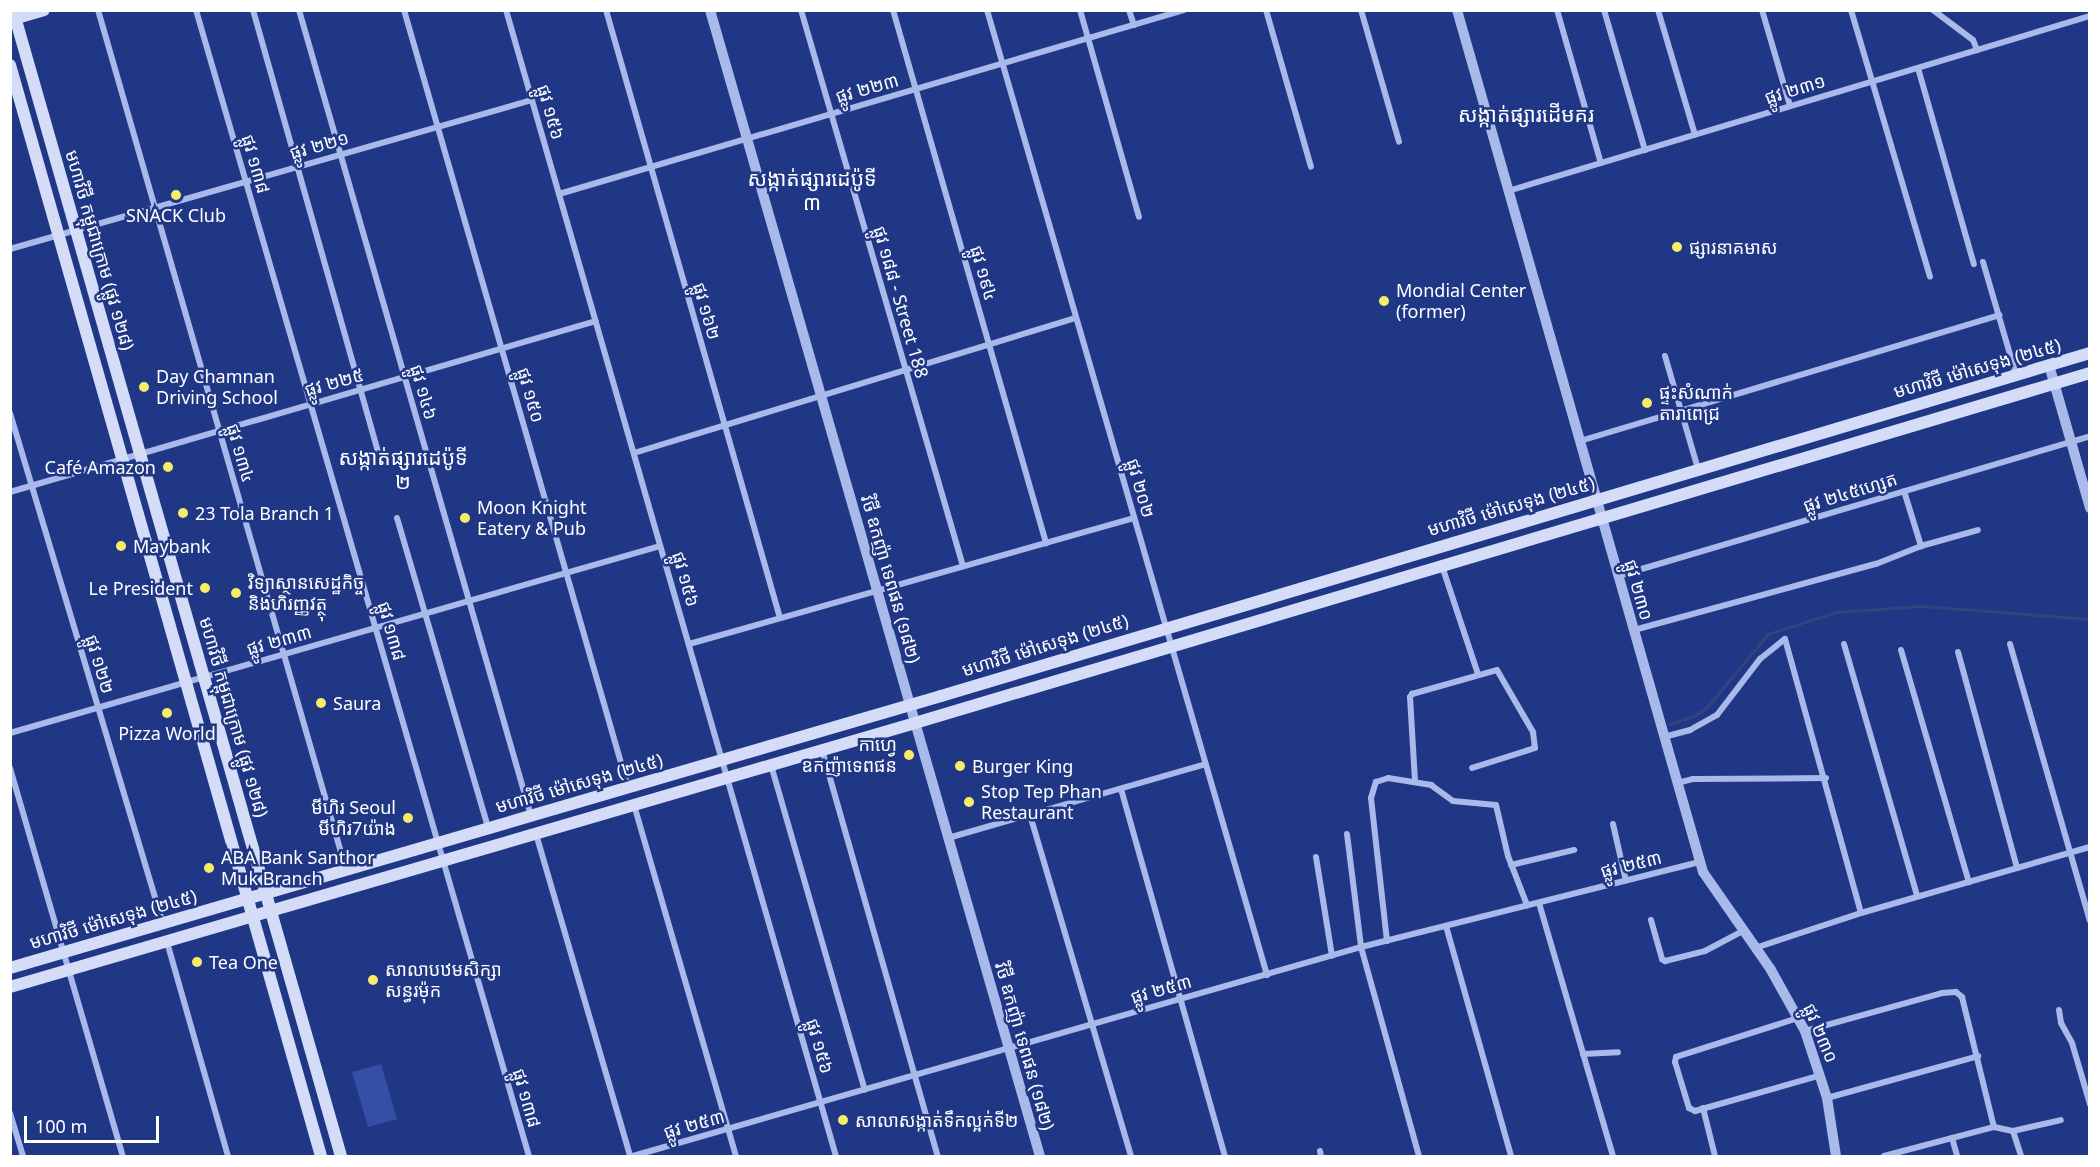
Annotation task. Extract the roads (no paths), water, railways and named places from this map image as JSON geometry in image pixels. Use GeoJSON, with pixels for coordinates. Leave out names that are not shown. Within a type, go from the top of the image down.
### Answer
{"type":"FeatureCollection","features":[{"type":"Feature","properties":{"kind":"main road"},"geometry":{"type":"LineString","coordinates":[[13,16],[44,10]]}},
{"type":"Feature","properties":{"kind":"main road","name":"មហាវិថី កម្ពុជាក្រោម (ផ្លូវ ១២៨)"},"geometry":{"type":"LineString","coordinates":[[13,16],[341,1156]]}},
{"type":"Feature","properties":{"kind":"main road","name":"មហាវិថី កម្ពុជាក្រោម (ផ្លូវ ១២៨)"},"geometry":{"type":"LineString","coordinates":[[10,65],[321,1156]]}},
{"type":"Feature","properties":{"kind":"main road","name":"មហាវិថី ម៉ៅសេទុង (២៤៥)"},"geometry":{"type":"LineString","coordinates":[[10,968],[628,788],[2090,353]]}},
{"type":"Feature","properties":{"kind":"main road","name":"មហាវិថី ម៉ៅសេទុង (២៤៥)"},"geometry":{"type":"LineString","coordinates":[[10,987],[915,723],[2090,373]]}},
{"type":"Feature","properties":{"kind":"main road"},"geometry":{"type":"LineString","coordinates":[[161,595],[179,590]]}},
{"type":"Feature","properties":{"kind":"street","name":"ផ្លូវ ១៣៤"},"geometry":{"type":"LineString","coordinates":[[98,10],[346,870]]}},
{"type":"Feature","properties":{"kind":"street","name":"ផ្លូវ ១៣៨"},"geometry":{"type":"LineString","coordinates":[[196,10],[528,1156]]}},
{"type":"Feature","properties":{"kind":"street"},"geometry":{"type":"LineString","coordinates":[[253,10],[379,455]]}},
{"type":"Feature","properties":{"kind":"street","name":"ផ្លូវ ១៤៦"},"geometry":{"type":"LineString","coordinates":[[299,10],[531,816]]}},
{"type":"Feature","properties":{"kind":"street","name":"ផ្លូវ ១៥០"},"geometry":{"type":"LineString","coordinates":[[404,10],[628,788]]}},
{"type":"Feature","properties":{"kind":"street","name":"ផ្លូវ ១៥៦"},"geometry":{"type":"LineString","coordinates":[[506,10],[836,1156]]}},
{"type":"Feature","properties":{"kind":"street","name":"ផ្លូវ ១៦២"},"geometry":{"type":"LineString","coordinates":[[606,10],[780,618]]}},
{"type":"Feature","properties":{"kind":"street","name":"វិថី ឧកញ៉ា ទេពផន (១៨២)"},"geometry":{"type":"LineString","coordinates":[[710,10],[1040,1156]]}},
{"type":"Feature","properties":{"kind":"street","name":"ផ្លូវ ១៨៨ - Street 188"},"geometry":{"type":"LineString","coordinates":[[801,10],[963,566]]}},
{"type":"Feature","properties":{"kind":"street","name":"ផ្លូវ ១៩៤"},"geometry":{"type":"LineString","coordinates":[[893,10],[1046,543]]}},
{"type":"Feature","properties":{"kind":"street","name":"ផ្លូវ ២០២"},"geometry":{"type":"LineString","coordinates":[[987,10],[1266,975]]}},
{"type":"Feature","properties":{"kind":"street"},"geometry":{"type":"LineString","coordinates":[[1080,10],[1139,217]]}},
{"type":"Feature","properties":{"kind":"street"},"geometry":{"type":"LineString","coordinates":[[1129,10],[1134,25]]}},
{"type":"Feature","properties":{"kind":"street","name":"ផ្លូវ ២២៣"},"geometry":{"type":"LineString","coordinates":[[559,194],[1184,10]]}},
{"type":"Feature","properties":{"kind":"street"},"geometry":{"type":"LineString","coordinates":[[1266,10],[1311,167]]}},
{"type":"Feature","properties":{"kind":"street"},"geometry":{"type":"LineString","coordinates":[[1361,10],[1399,142]]}},
{"type":"Feature","properties":{"kind":"street","name":"ផ្លូវ ២៣០"},"geometry":{"type":"LineString","coordinates":[[1457,10],[1703,872],[1755,948],[1805,1031],[1827,1098],[1836,1156]]}},
{"type":"Feature","properties":{"kind":"street"},"geometry":{"type":"LineString","coordinates":[[1557,10],[1602,163]]}},
{"type":"Feature","properties":{"kind":"street"},"geometry":{"type":"LineString","coordinates":[[1604,10],[1645,150]]}},
{"type":"Feature","properties":{"kind":"street"},"geometry":{"type":"LineString","coordinates":[[1658,10],[1695,135]]}},
{"type":"Feature","properties":{"kind":"street"},"geometry":{"type":"LineString","coordinates":[[1762,10],[1790,106]]}},
{"type":"Feature","properties":{"kind":"street"},"geometry":{"type":"LineString","coordinates":[[1851,10],[1930,277]]}},
{"type":"Feature","properties":{"kind":"street"},"geometry":{"type":"LineString","coordinates":[[1933,10],[1974,40],[1977,50]]}},
{"type":"Feature","properties":{"kind":"street","name":"ផ្លូវ ២៣១"},"geometry":{"type":"LineString","coordinates":[[1509,191],[2090,16]]}},
{"type":"Feature","properties":{"kind":"street"},"geometry":{"type":"LineString","coordinates":[[1918,68],[1974,264]]}},
{"type":"Feature","properties":{"kind":"street","name":"ផ្លូវ ២២១"},"geometry":{"type":"LineString","coordinates":[[10,249],[532,100]]}},
{"type":"Feature","properties":{"kind":"street"},"geometry":{"type":"LineString","coordinates":[[1983,262],[2016,375]]}},
{"type":"Feature","properties":{"kind":"street"},"geometry":{"type":"LineString","coordinates":[[1580,441],[1999,315]]}},
{"type":"Feature","properties":{"kind":"street"},"geometry":{"type":"LineString","coordinates":[[634,453],[1076,318]]}},
{"type":"Feature","properties":{"kind":"street","name":"ផ្លូវ ២២៥"},"geometry":{"type":"LineString","coordinates":[[10,492],[596,321]]}},
{"type":"Feature","properties":{"kind":"street"},"geometry":{"type":"LineString","coordinates":[[1665,356],[1698,469]]}},
{"type":"Feature","properties":{"kind":"street"},"geometry":{"type":"LineString","coordinates":[[2049,365],[2090,508]]}},
{"type":"Feature","properties":{"kind":"street","name":"ផ្លូវ ១២២"},"geometry":{"type":"LineString","coordinates":[[10,413],[163,924]]}},
{"type":"Feature","properties":{"kind":"street","name":"ផ្លូវ ២៤៥ហ្សេត"},"geometry":{"type":"LineString","coordinates":[[1618,576],[2090,436]]}},
{"type":"Feature","properties":{"kind":"street"},"geometry":{"type":"LineString","coordinates":[[1904,491],[1921,546]]}},
{"type":"Feature","properties":{"kind":"street"},"geometry":{"type":"LineString","coordinates":[[398,518],[488,828]]}},
{"type":"Feature","properties":{"kind":"street"},"geometry":{"type":"LineString","coordinates":[[689,645],[1134,518]]}},
{"type":"Feature","properties":{"kind":"street"},"geometry":{"type":"LineString","coordinates":[[1634,630],[1876,564],[1921,546],[1978,530]]}},
{"type":"Feature","properties":{"kind":"street","name":"ផ្លូវ ២៣៣"},"geometry":{"type":"LineString","coordinates":[[10,733],[660,546]]}},
{"type":"Feature","properties":{"kind":"street"},"geometry":{"type":"LineString","coordinates":[[1442,566],[1478,674]]}},
{"type":"Feature","properties":{"kind":"street"},"geometry":{"type":"LineString","coordinates":[[1664,737],[1690,730],[1717,715],[1760,659],[1785,639],[1826,778],[1861,913]]}},
{"type":"Feature","properties":{"kind":"street"},"geometry":{"type":"LineString","coordinates":[[1844,644],[1917,896]]}},
{"type":"Feature","properties":{"kind":"street"},"geometry":{"type":"LineString","coordinates":[[2010,644],[2090,921]]}},
{"type":"Feature","properties":{"kind":"street"},"geometry":{"type":"LineString","coordinates":[[1901,650],[1969,882]]}},
{"type":"Feature","properties":{"kind":"street"},"geometry":{"type":"LineString","coordinates":[[1958,652],[2017,868]]}},
{"type":"Feature","properties":{"kind":"street"},"geometry":{"type":"LineString","coordinates":[[1415,781],[1410,698],[1412,694],[1497,670],[1501,673],[1533,732],[1535,748],[1472,768]]}},
{"type":"Feature","properties":{"kind":"street"},"geometry":{"type":"LineString","coordinates":[[822,750],[938,1156]]}},
{"type":"Feature","properties":{"kind":"street"},"geometry":{"type":"LineString","coordinates":[[948,838],[1206,764]]}},
{"type":"Feature","properties":{"kind":"street"},"geometry":{"type":"LineString","coordinates":[[771,765],[865,1090]]}},
{"type":"Feature","properties":{"kind":"street"},"geometry":{"type":"LineString","coordinates":[[10,768],[123,1156]]}},
{"type":"Feature","properties":{"kind":"street"},"geometry":{"type":"LineString","coordinates":[[1387,941],[1372,787],[1376,782],[1388,778],[1415,781],[1437,788],[1453,801],[1496,805],[1511,865],[1527,905]]}},
{"type":"Feature","properties":{"kind":"street"},"geometry":{"type":"LineString","coordinates":[[1677,783],[1693,779],[1826,778]]}},
{"type":"Feature","properties":{"kind":"street"},"geometry":{"type":"LineString","coordinates":[[1120,789],[1225,1156]]}},
{"type":"Feature","properties":{"kind":"street"},"geometry":{"type":"LineString","coordinates":[[634,805],[736,1156]]}},
{"type":"Feature","properties":{"kind":"street"},"geometry":{"type":"LineString","coordinates":[[1030,815],[1131,1156]]}},
{"type":"Feature","properties":{"kind":"street"},"geometry":{"type":"LineString","coordinates":[[1612,824],[1626,880]]}},
{"type":"Feature","properties":{"kind":"street"},"geometry":{"type":"LineString","coordinates":[[536,834],[632,1156]]}},
{"type":"Feature","properties":{"kind":"street"},"geometry":{"type":"LineString","coordinates":[[1347,834],[1361,947],[1419,1156]]}},
{"type":"Feature","properties":{"kind":"street"},"geometry":{"type":"LineString","coordinates":[[1755,948],[1917,896],[2090,847]]}},
{"type":"Feature","properties":{"kind":"street"},"geometry":{"type":"LineString","coordinates":[[1511,865],[1574,850]]}},
{"type":"Feature","properties":{"kind":"street"},"geometry":{"type":"LineString","coordinates":[[1316,857],[1332,956]]}},
{"type":"Feature","properties":{"kind":"street","name":"ផ្លូវ ២៥៣"},"geometry":{"type":"LineString","coordinates":[[632,1156],[1361,947],[1700,862]]}},
{"type":"Feature","properties":{"kind":"street"},"geometry":{"type":"LineString","coordinates":[[1539,903],[1612,1156]]}},
{"type":"Feature","properties":{"kind":"street"},"geometry":{"type":"LineString","coordinates":[[1651,920],[1662,959],[1665,961],[1705,951],[1743,931]]}},
{"type":"Feature","properties":{"kind":"street"},"geometry":{"type":"LineString","coordinates":[[1446,926],[1511,1156]]}},
{"type":"Feature","properties":{"kind":"street"},"geometry":{"type":"LineString","coordinates":[[167,942],[228,1156]]}},
{"type":"Feature","properties":{"kind":"street"},"geometry":{"type":"LineString","coordinates":[[1805,1031],[1951,991],[1962,997],[1994,1127]]}},
{"type":"Feature","properties":{"kind":"street"},"geometry":{"type":"LineString","coordinates":[[2059,1010],[2061,1023],[2072,1043],[2090,1104]]}},
{"type":"Feature","properties":{"kind":"street"},"geometry":{"type":"LineString","coordinates":[[1798,1018],[1676,1057],[1675,1062],[1689,1108],[1692,1111],[1821,1075]]}},
{"type":"Feature","properties":{"kind":"street"},"geometry":{"type":"LineString","coordinates":[[1583,1054],[1618,1052]]}},
{"type":"Feature","properties":{"kind":"street"},"geometry":{"type":"LineString","coordinates":[[1827,1098],[1978,1056]]}},
{"type":"Feature","properties":{"kind":"street"},"geometry":{"type":"LineString","coordinates":[[1703,1108],[1715,1156]]}},
{"type":"Feature","properties":{"kind":"street"},"geometry":{"type":"LineString","coordinates":[[10,1113],[24,1156]]}},
{"type":"Feature","properties":{"kind":"street"},"geometry":{"type":"LineString","coordinates":[[1884,1156],[1899,1155],[1994,1127],[2013,1131],[2061,1120]]}},
{"type":"Feature","properties":{"kind":"street"},"geometry":{"type":"LineString","coordinates":[[2013,1131],[2021,1156]]}},
{"type":"Feature","properties":{"kind":"street"},"geometry":{"type":"LineString","coordinates":[[1952,1138],[1957,1156]]}},
{"type":"Feature","properties":{"kind":"waterway"},"geometry":{"type":"LineString","coordinates":[[1669,724],[1696,715],[1708,706],[1768,634],[1836,612],[1922,606],[2090,619]]}},
{"type":"Feature","properties":{"kind":"place","name":"SNACK Club"},"geometry":{"type":"Point","coordinates":[176,195]}},
{"type":"Feature","properties":{"kind":"place","name":"ផ្សារនាគមាស"},"geometry":{"type":"Point","coordinates":[1677,247]}},
{"type":"Feature","properties":{"kind":"place","name":"Mondial Center (former)"},"geometry":{"type":"Point","coordinates":[1384,301]}},
{"type":"Feature","properties":{"kind":"place","name":"Day Chamnan Driving School"},"geometry":{"type":"Point","coordinates":[144,387]}},
{"type":"Feature","properties":{"kind":"place","name":"ផ្ទះសំណាក់ តារាពេជ្រ"},"geometry":{"type":"Point","coordinates":[1647,403]}},
{"type":"Feature","properties":{"kind":"place","name":"Café Amazon"},"geometry":{"type":"Point","coordinates":[168,467]}},
{"type":"Feature","properties":{"kind":"place","name":"23 Tola Branch 1"},"geometry":{"type":"Point","coordinates":[183,513]}},
{"type":"Feature","properties":{"kind":"place","name":"Moon Knight Eatery & Pub"},"geometry":{"type":"Point","coordinates":[465,518]}},
{"type":"Feature","properties":{"kind":"place","name":"Maybank"},"geometry":{"type":"Point","coordinates":[121,546]}},
{"type":"Feature","properties":{"kind":"place","name":"Le President"},"geometry":{"type":"Point","coordinates":[205,588]}},
{"type":"Feature","properties":{"kind":"place","name":"វិទ្យាស្ថានសេដ្ឋកិច្ច និងហិរញ្ញវត្ថុ"},"geometry":{"type":"Point","coordinates":[236,593]}},
{"type":"Feature","properties":{"kind":"place","name":"Saura"},"geometry":{"type":"Point","coordinates":[321,703]}},
{"type":"Feature","properties":{"kind":"place","name":"Pizza World"},"geometry":{"type":"Point","coordinates":[167,713]}},
{"type":"Feature","properties":{"kind":"place","name":"កាហ្វេ ឧកញ៉ាទេពផន"},"geometry":{"type":"Point","coordinates":[909,755]}},
{"type":"Feature","properties":{"kind":"place","name":"Burger King"},"geometry":{"type":"Point","coordinates":[960,766]}},
{"type":"Feature","properties":{"kind":"place","name":"Stop Tep Phan Restaurant"},"geometry":{"type":"Point","coordinates":[969,802]}},
{"type":"Feature","properties":{"kind":"place","name":"មីហិរ Seoul មីហិរ7យ៉ាង"},"geometry":{"type":"Point","coordinates":[408,818]}},
{"type":"Feature","properties":{"kind":"place","name":"ABA Bank Santhor Muk Branch"},"geometry":{"type":"Point","coordinates":[209,868]}},
{"type":"Feature","properties":{"kind":"place","name":"Tea One"},"geometry":{"type":"Point","coordinates":[197,962]}},
{"type":"Feature","properties":{"kind":"place","name":"សាលាបឋមសិក្សា សន្ធរម៉ុក"},"geometry":{"type":"Point","coordinates":[373,980]}},
{"type":"Feature","properties":{"kind":"place","name":"សាលាសង្កាត់ទឹកល្អក់ទី២"},"geometry":{"type":"Point","coordinates":[843,1120]}},
{"type":"Feature","properties":{"kind":"district","name":"សង្កាត់ផ្សារដើមគរ"},"geometry":{"type":"Point","coordinates":[1526,114]}},
{"type":"Feature","properties":{"kind":"district","name":"សង្កាត់ផ្សារដេប៉ូទី ៣"},"geometry":{"type":"Point","coordinates":[812,190]}},
{"type":"Feature","properties":{"kind":"district","name":"សង្កាត់ផ្សារដេប៉ូទី ២"},"geometry":{"type":"Point","coordinates":[403,469]}}]}
